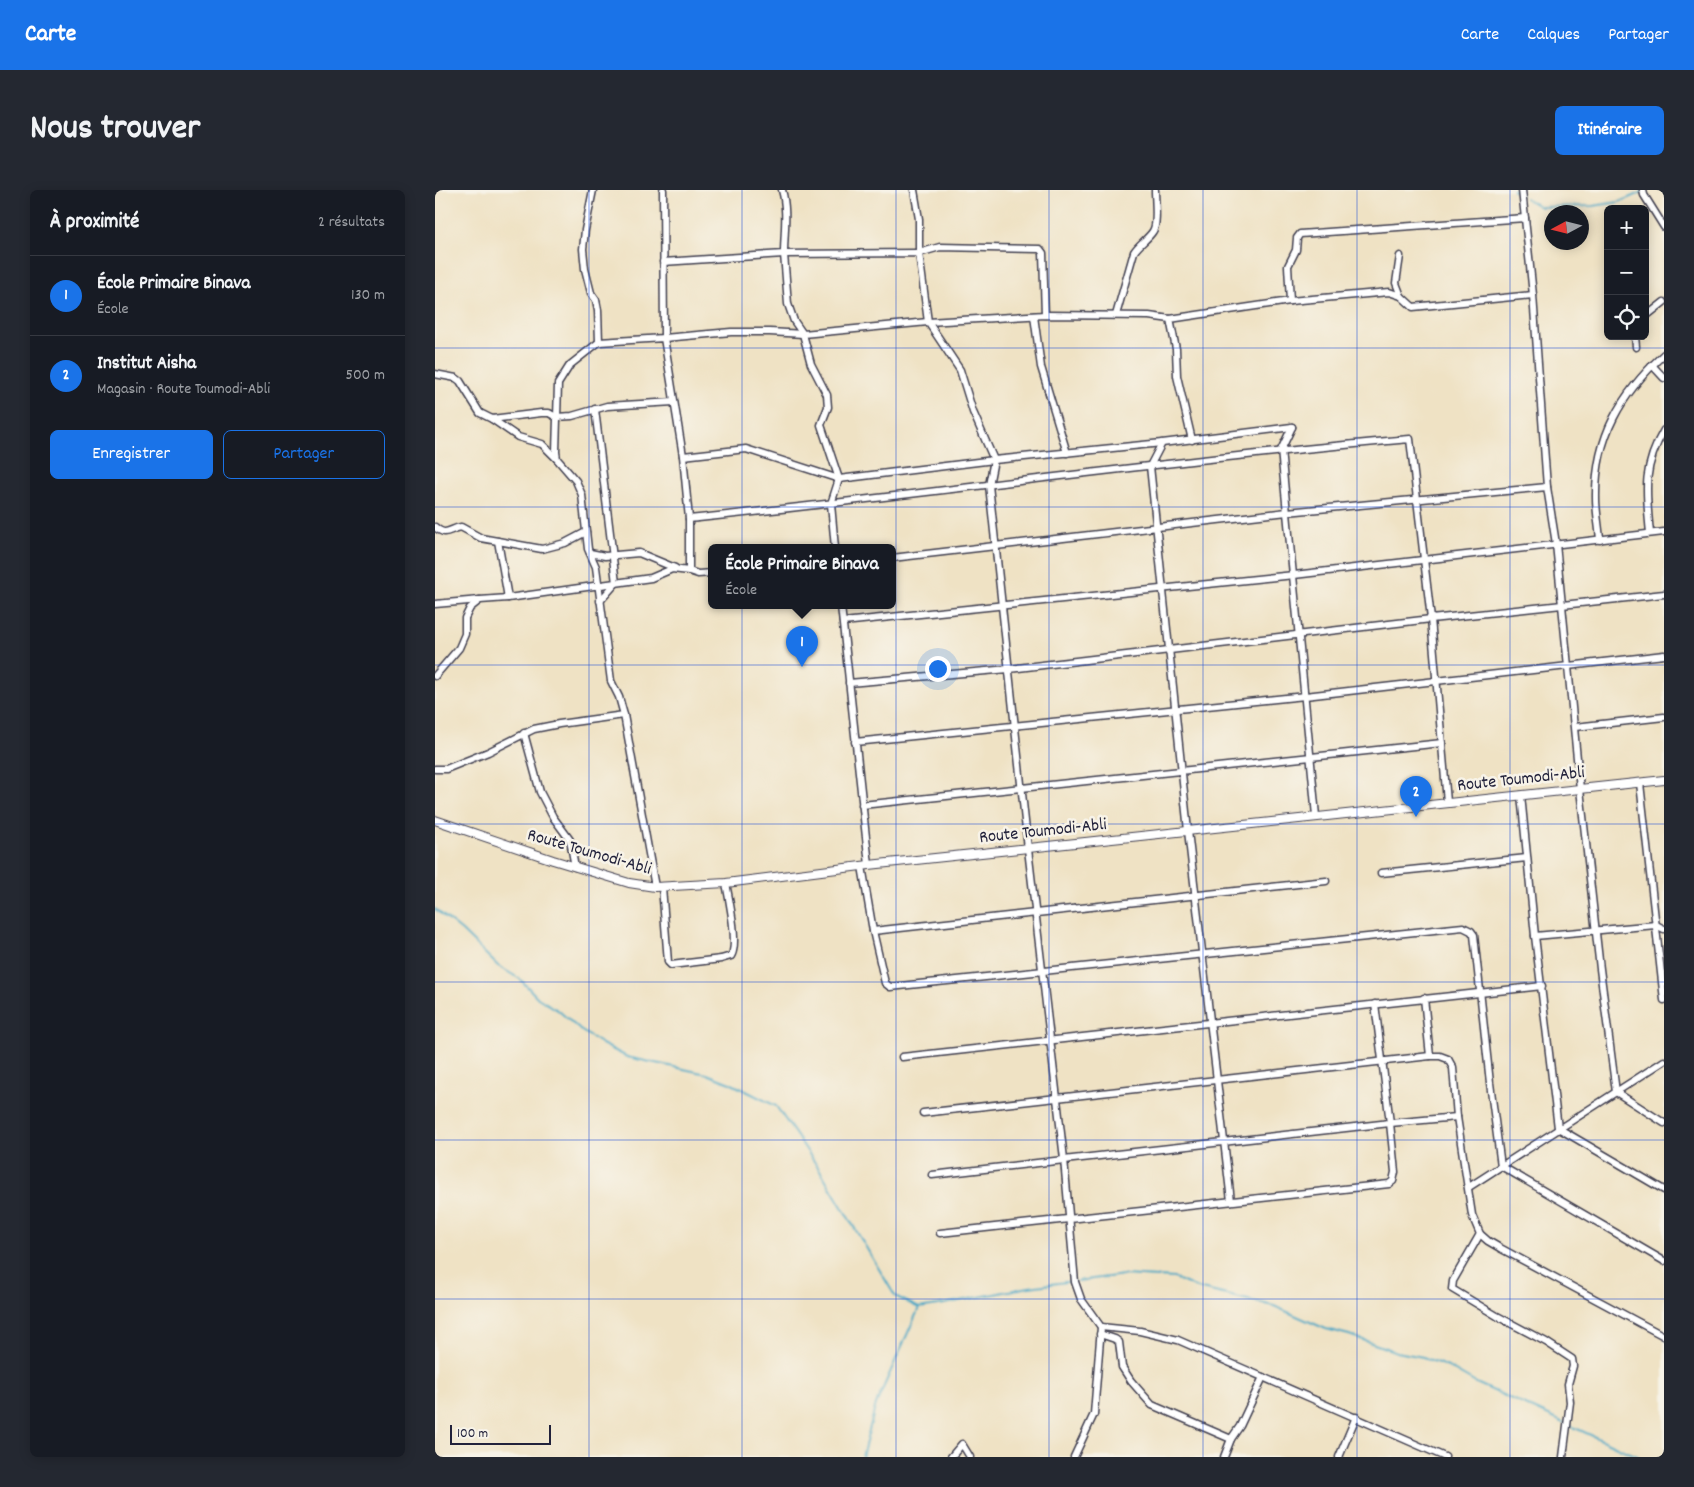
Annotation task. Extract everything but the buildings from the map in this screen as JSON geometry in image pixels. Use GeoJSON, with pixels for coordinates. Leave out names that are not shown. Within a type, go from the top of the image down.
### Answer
{"type":"FeatureCollection","features":[{"type":"Feature","properties":{"kind":"street"},"geometry":{"type":"LineString","coordinates":[[593,190],[583,249],[587,277],[598,310],[599,342]]}},
{"type":"Feature","properties":{"kind":"street"},"geometry":{"type":"LineString","coordinates":[[663,190],[664,338],[683,456],[689,519],[689,571]]}},
{"type":"Feature","properties":{"kind":"street"},"geometry":{"type":"LineString","coordinates":[[782,190],[785,200]]}},
{"type":"Feature","properties":{"kind":"street"},"geometry":{"type":"LineString","coordinates":[[788,190],[785,200],[784,254],[788,304],[793,321],[803,334],[811,364],[827,395],[828,407],[821,425],[839,479],[831,504],[835,544]]}},
{"type":"Feature","properties":{"kind":"street"},"geometry":{"type":"LineString","coordinates":[[913,190],[919,219],[919,253],[928,322],[960,370],[973,412],[994,460],[989,485],[1077,1291],[1101,1330],[1119,1342],[1123,1367],[1131,1381],[1152,1405],[1231,1440]]}},
{"type":"Feature","properties":{"kind":"street"},"geometry":{"type":"LineString","coordinates":[[1116,315],[1134,252],[1155,226],[1155,190]]}},
{"type":"Feature","properties":{"kind":"street"},"geometry":{"type":"LineString","coordinates":[[1522,190],[1533,295],[1547,487],[1555,544],[1600,969],[1616,1092],[1664,1123]]}},
{"type":"Feature","properties":{"kind":"street"},"geometry":{"type":"LineString","coordinates":[[1643,190],[1644,196],[1664,227]]}},
{"type":"Feature","properties":{"kind":"street"},"geometry":{"type":"LineString","coordinates":[[1290,301],[1288,266],[1296,250],[1297,238],[1300,234],[1525,218]]}},
{"type":"Feature","properties":{"kind":"street"},"geometry":{"type":"LineString","coordinates":[[663,262],[784,254],[919,253],[940,247],[1040,249],[1043,253],[1045,315]]}},
{"type":"Feature","properties":{"kind":"street"},"geometry":{"type":"LineString","coordinates":[[1400,256],[1396,283],[1401,296]]}},
{"type":"Feature","properties":{"kind":"street"},"geometry":{"type":"LineString","coordinates":[[557,460],[556,417],[558,384],[570,365],[599,342],[731,332],[803,334],[928,322],[1045,315],[1149,316],[1170,319],[1290,301],[1389,292],[1401,296],[1413,307],[1533,295]]}},
{"type":"Feature","properties":{"kind":"street"},"geometry":{"type":"LineString","coordinates":[[1649,313],[1664,302]]}},
{"type":"Feature","properties":{"kind":"street"},"geometry":{"type":"LineString","coordinates":[[1034,316],[1041,367],[1067,453]]}},
{"type":"Feature","properties":{"kind":"street"},"geometry":{"type":"LineString","coordinates":[[1170,319],[1176,349],[1177,376],[1192,440]]}},
{"type":"Feature","properties":{"kind":"street"},"geometry":{"type":"LineString","coordinates":[[1635,340],[1636,347]]}},
{"type":"Feature","properties":{"kind":"street"},"geometry":{"type":"LineString","coordinates":[[1600,540],[1596,498],[1600,453],[1606,434],[1629,390],[1664,354]]}},
{"type":"Feature","properties":{"kind":"street"},"geometry":{"type":"LineString","coordinates":[[1652,365],[1664,378]]}},
{"type":"Feature","properties":{"kind":"street"},"geometry":{"type":"LineString","coordinates":[[435,374],[456,378],[460,381],[480,413],[518,437],[542,444],[579,486],[584,506],[588,549],[596,567],[611,681],[619,697],[624,716],[659,887],[668,962],[671,965],[731,956],[733,953],[733,931],[726,883]]}},
{"type":"Feature","properties":{"kind":"street"},"geometry":{"type":"LineString","coordinates":[[492,419],[541,413],[549,413],[556,417],[580,415],[607,406],[674,402]]}},
{"type":"Feature","properties":{"kind":"street"},"geometry":{"type":"LineString","coordinates":[[595,409],[616,583]]}},
{"type":"Feature","properties":{"kind":"street"},"geometry":{"type":"LineString","coordinates":[[683,456],[747,449],[839,479],[994,460],[1192,440],[1292,427],[1281,450],[1316,816]]}},
{"type":"Feature","properties":{"kind":"street"},"geometry":{"type":"LineString","coordinates":[[1650,533],[1646,484],[1648,467],[1664,430]]}},
{"type":"Feature","properties":{"kind":"street"},"geometry":{"type":"LineString","coordinates":[[689,519],[831,504],[1281,450],[1410,439],[1416,500],[1425,560],[1447,802]]}},
{"type":"Feature","properties":{"kind":"street"},"geometry":{"type":"LineString","coordinates":[[1162,443],[1150,466],[1195,895],[1231,1201]]}},
{"type":"Feature","properties":{"kind":"street"},"geometry":{"type":"LineString","coordinates":[[896,558],[1287,512],[1547,487]]}},
{"type":"Feature","properties":{"kind":"street"},"geometry":{"type":"LineString","coordinates":[[435,527],[444,533],[461,528],[481,538],[543,549],[565,543],[585,532]]}},
{"type":"Feature","properties":{"kind":"street"},"geometry":{"type":"LineString","coordinates":[[843,622],[1294,575],[1664,532]]}},
{"type":"Feature","properties":{"kind":"street"},"geometry":{"type":"LineString","coordinates":[[498,541],[508,598]]}},
{"type":"Feature","properties":{"kind":"street"},"geometry":{"type":"LineString","coordinates":[[590,553],[600,556],[639,553],[678,569],[699,574],[708,573]]}},
{"type":"Feature","properties":{"kind":"street"},"geometry":{"type":"LineString","coordinates":[[435,604],[508,598],[598,586],[651,578],[666,571],[678,569]]}},
{"type":"Feature","properties":{"kind":"street"},"geometry":{"type":"LineString","coordinates":[[600,601],[616,583]]}},
{"type":"Feature","properties":{"kind":"street"},"geometry":{"type":"LineString","coordinates":[[849,683],[1009,669],[1299,634],[1664,594]]}},
{"type":"Feature","properties":{"kind":"street"},"geometry":{"type":"LineString","coordinates":[[435,676],[459,648],[465,634],[465,618],[470,608],[480,600]]}},
{"type":"Feature","properties":{"kind":"street"},"geometry":{"type":"LineString","coordinates":[[841,609],[873,931],[885,983],[890,987],[1463,927],[1474,935],[1501,1166]]}},
{"type":"Feature","properties":{"kind":"street"},"geometry":{"type":"LineString","coordinates":[[855,742],[1305,696],[1664,655]]}},
{"type":"Feature","properties":{"kind":"street"},"geometry":{"type":"LineString","coordinates":[[435,769],[446,768],[488,752],[524,733],[544,726],[624,716]]}},
{"type":"Feature","properties":{"kind":"street"},"geometry":{"type":"LineString","coordinates":[[1575,727],[1664,717]]}},
{"type":"Feature","properties":{"kind":"street"},"geometry":{"type":"LineString","coordinates":[[524,733],[540,792],[559,826],[570,840],[575,867]]}},
{"type":"Feature","properties":{"kind":"street"},"geometry":{"type":"LineString","coordinates":[[862,805],[1442,743]]}},
{"type":"Feature","properties":{"kind":"street","name":"Route Toumodi-Abli"},"geometry":{"type":"LineString","coordinates":[[435,820],[629,884],[659,887],[726,883],[1316,816],[1664,780]]}},
{"type":"Feature","properties":{"kind":"street"},"geometry":{"type":"LineString","coordinates":[[1640,783],[1664,1000]]}},
{"type":"Feature","properties":{"kind":"street"},"geometry":{"type":"LineString","coordinates":[[1521,795],[1535,936],[1558,1128]]}},
{"type":"Feature","properties":{"kind":"street"},"geometry":{"type":"LineString","coordinates":[[1381,873],[1527,858]]}},
{"type":"Feature","properties":{"kind":"street"},"geometry":{"type":"LineString","coordinates":[[873,931],[1326,881]]}},
{"type":"Feature","properties":{"kind":"street"},"geometry":{"type":"LineString","coordinates":[[1535,936],[1656,925],[1664,930]]}},
{"type":"Feature","properties":{"kind":"street"},"geometry":{"type":"LineString","coordinates":[[902,1057],[1542,986]]}},
{"type":"Feature","properties":{"kind":"street"},"geometry":{"type":"LineString","coordinates":[[1424,998],[1431,1056]]}},
{"type":"Feature","properties":{"kind":"street"},"geometry":{"type":"LineString","coordinates":[[940,1233],[1389,1184],[1393,1181],[1395,1172],[1375,1004]]}},
{"type":"Feature","properties":{"kind":"street"},"geometry":{"type":"LineString","coordinates":[[923,1113],[1216,1079],[1444,1056],[1453,1068],[1457,1117],[1472,1215],[1480,1234],[1500,1248],[1664,1336]]}},
{"type":"Feature","properties":{"kind":"street"},"geometry":{"type":"LineString","coordinates":[[1469,1187],[1664,1061]]}},
{"type":"Feature","properties":{"kind":"street"},"geometry":{"type":"LineString","coordinates":[[932,1174],[1457,1117]]}},
{"type":"Feature","properties":{"kind":"street"},"geometry":{"type":"LineString","coordinates":[[1558,1128],[1664,1190]]}},
{"type":"Feature","properties":{"kind":"street"},"geometry":{"type":"LineString","coordinates":[[1501,1166],[1664,1261]]}},
{"type":"Feature","properties":{"kind":"street"},"geometry":{"type":"LineString","coordinates":[[1480,1234],[1453,1281],[1452,1289],[1553,1346],[1572,1359],[1573,1366],[1569,1384],[1570,1402],[1563,1457]]}},
{"type":"Feature","properties":{"kind":"street"},"geometry":{"type":"LineString","coordinates":[[1101,1330],[1140,1332],[1178,1340],[1441,1456]]}},
{"type":"Feature","properties":{"kind":"street"},"geometry":{"type":"LineString","coordinates":[[1075,1457],[1094,1414],[1101,1330]]}},
{"type":"Feature","properties":{"kind":"street"},"geometry":{"type":"LineString","coordinates":[[1224,1457],[1263,1377]]}},
{"type":"Feature","properties":{"kind":"street"},"geometry":{"type":"LineString","coordinates":[[1339,1457],[1356,1417]]}},
{"type":"Feature","properties":{"kind":"street"},"geometry":{"type":"LineString","coordinates":[[951,1457],[959,1446],[963,1444],[970,1457]]}},
{"type":"Feature","properties":{"kind":"waterway"},"geometry":{"type":"LineString","coordinates":[[1513,190],[1521,195]]}},
{"type":"Feature","properties":{"kind":"waterway"},"geometry":{"type":"LineString","coordinates":[[1525,198],[1540,207],[1593,206],[1619,202],[1647,190]]}},
{"type":"Feature","properties":{"kind":"waterway"},"geometry":{"type":"LineString","coordinates":[[435,909],[462,931],[498,966],[520,979],[538,998],[559,1011],[580,1030],[602,1044],[627,1057],[707,1074],[730,1083],[776,1106],[820,1170],[895,1296],[919,1308],[1029,1287],[1073,1281]]}},
{"type":"Feature","properties":{"kind":"waterway"},"geometry":{"type":"LineString","coordinates":[[1077,1281],[1124,1275],[1174,1278],[1197,1288],[1274,1306],[1326,1329],[1397,1352],[1423,1357],[1448,1367],[1474,1382],[1639,1457]]}},
{"type":"Feature","properties":{"kind":"waterway"},"geometry":{"type":"LineString","coordinates":[[862,1457],[876,1404],[919,1308]]}},
{"type":"Feature","properties":{"kind":"place","name":"École Primaire Binava"},"geometry":{"type":"Point","coordinates":[802,667]}},
{"type":"Feature","properties":{"kind":"place","name":"Institut Aisha"},"geometry":{"type":"Point","coordinates":[1416,817]}}]}
